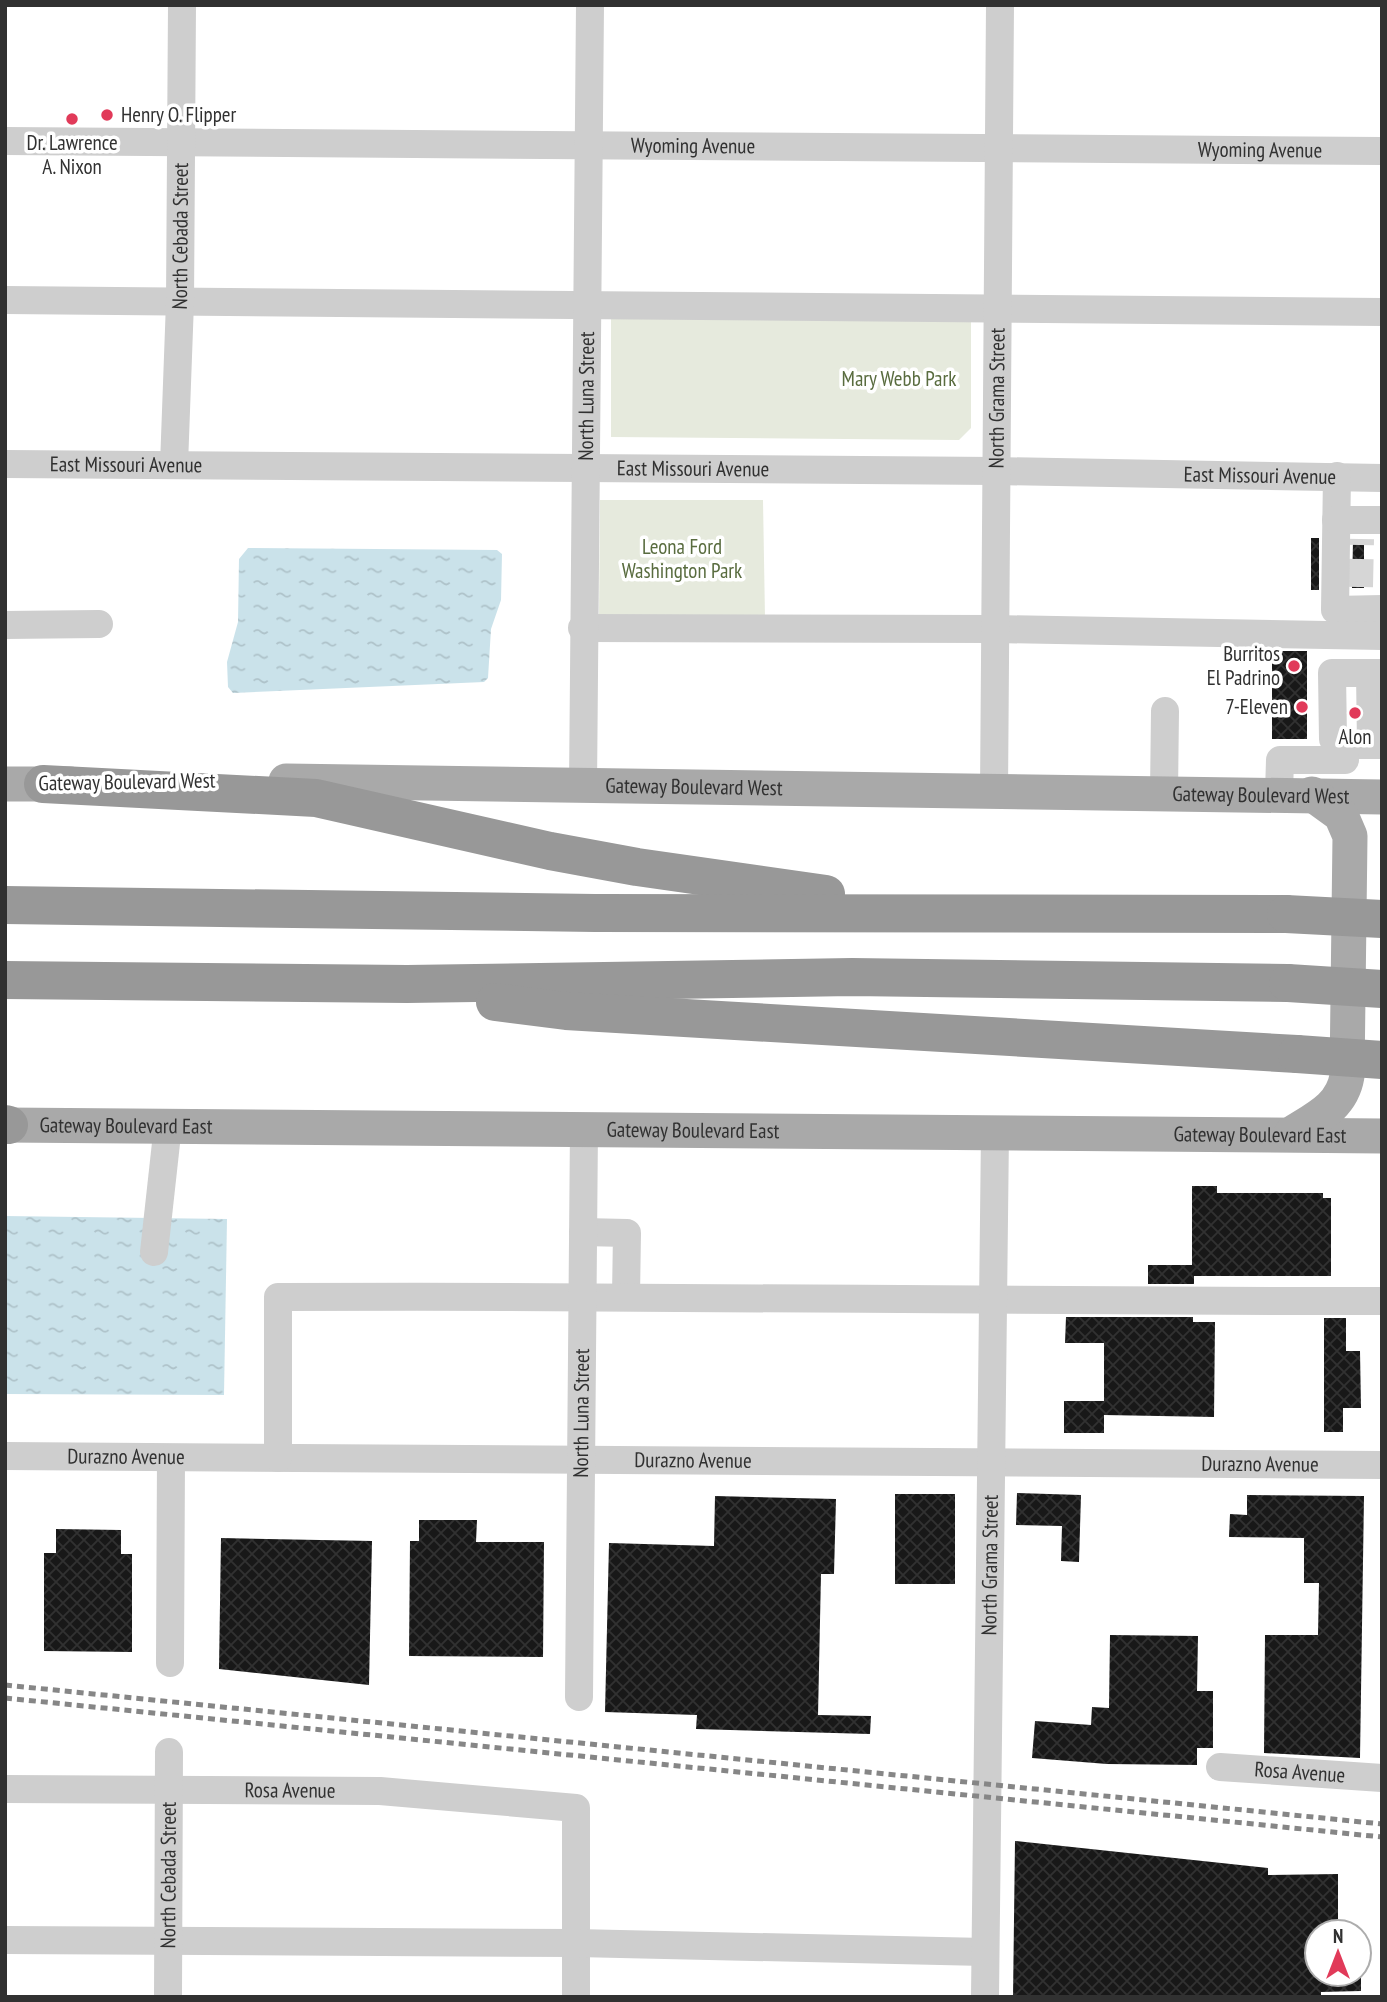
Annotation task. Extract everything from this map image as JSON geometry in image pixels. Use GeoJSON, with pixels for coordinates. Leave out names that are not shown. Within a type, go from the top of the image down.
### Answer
{"type":"FeatureCollection","features":[{"type":"Feature","properties":{"kind":"highway"},"geometry":{"type":"LineString","coordinates":[[43,784],[305,797],[637,867],[814,892],[1030,914]]}},
{"type":"Feature","properties":{"kind":"highway"},"geometry":{"type":"LineString","coordinates":[[5,905],[595,914],[1286,914],[1382,919]]}},
{"type":"Feature","properties":{"kind":"highway"},"geometry":{"type":"LineString","coordinates":[[5,980],[407,984],[852,976],[1288,984],[1382,989]]}},
{"type":"Feature","properties":{"kind":"highway"},"geometry":{"type":"LineString","coordinates":[[407,984],[482,1000],[566,1011],[1382,1060]]}},
{"type":"Feature","properties":{"kind":"main road","name":"Gateway Boulevard West"},"geometry":{"type":"LineString","coordinates":[[5,784],[169,785],[237,780],[1382,797]]}},
{"type":"Feature","properties":{"kind":"main road"},"geometry":{"type":"LineString","coordinates":[[1291,1134],[1334,1105],[1341,1096],[1347,1076],[1350,836],[1341,815],[1312,794]]}},
{"type":"Feature","properties":{"kind":"main road","name":"Gateway Boulevard East"},"geometry":{"type":"LineString","coordinates":[[7,1125],[1382,1136]]}},
{"type":"Feature","properties":{"kind":"street","name":"North Cebada Street"},"geometry":{"type":"LineString","coordinates":[[174,465],[180,302],[182,5]]}},
{"type":"Feature","properties":{"kind":"street","name":"North Luna Street"},"geometry":{"type":"LineString","coordinates":[[583,786],[582,628],[590,5]]}},
{"type":"Feature","properties":{"kind":"street","name":"North Grama Street"},"geometry":{"type":"LineString","coordinates":[[994,792],[1000,5]]}},
{"type":"Feature","properties":{"kind":"street","name":"Wyoming Avenue"},"geometry":{"type":"LineString","coordinates":[[5,141],[1382,151]]}},
{"type":"Feature","properties":{"kind":"street"},"geometry":{"type":"LineString","coordinates":[[5,300],[1382,312]]}},
{"type":"Feature","properties":{"kind":"street","name":"East Missouri Avenue"},"geometry":{"type":"LineString","coordinates":[[5,464],[996,471],[1382,478]]}},
{"type":"Feature","properties":{"kind":"street"},"geometry":{"type":"LineString","coordinates":[[1337,476],[1360,525],[1335,610],[1366,602]]}},
{"type":"Feature","properties":{"kind":"street"},"geometry":{"type":"LineString","coordinates":[[5,625],[99,624]]}},
{"type":"Feature","properties":{"kind":"street"},"geometry":{"type":"LineString","coordinates":[[582,628],[996,629],[1382,636]]}},
{"type":"Feature","properties":{"kind":"street"},"geometry":{"type":"LineString","coordinates":[[1361,749],[1280,760],[1312,794],[1361,749],[1376,673],[1332,673],[1333,738],[1361,749]]}},
{"type":"Feature","properties":{"kind":"street"},"geometry":{"type":"LineString","coordinates":[[1164,793],[1165,711]]}},
{"type":"Feature","properties":{"kind":"street"},"geometry":{"type":"LineString","coordinates":[[154,1252],[168,1125]]}},
{"type":"Feature","properties":{"kind":"street","name":"North Luna Street"},"geometry":{"type":"LineString","coordinates":[[579,1698],[584,1128]]}},
{"type":"Feature","properties":{"kind":"street","name":"North Grama Street"},"geometry":{"type":"LineString","coordinates":[[985,1997],[996,1132]]}},
{"type":"Feature","properties":{"kind":"street"},"geometry":{"type":"LineString","coordinates":[[583,1232],[627,1233],[626,1296]]}},
{"type":"Feature","properties":{"kind":"street"},"geometry":{"type":"LineString","coordinates":[[278,1458],[278,1297],[582,1295],[993,1302],[1382,1301]]}},
{"type":"Feature","properties":{"kind":"street","name":"Durazno Avenue"},"geometry":{"type":"LineString","coordinates":[[5,1456],[1382,1465]]}},
{"type":"Feature","properties":{"kind":"street"},"geometry":{"type":"LineString","coordinates":[[170,1663],[171,1458]]}},
{"type":"Feature","properties":{"kind":"street","name":"North Cebada Street"},"geometry":{"type":"LineString","coordinates":[[168,1997],[169,1752]]}},
{"type":"Feature","properties":{"kind":"street","name":"Rosa Avenue"},"geometry":{"type":"LineString","coordinates":[[1220,1767],[1382,1778]]}},
{"type":"Feature","properties":{"kind":"street","name":"Rosa Avenue"},"geometry":{"type":"LineString","coordinates":[[5,1789],[380,1791],[576,1808],[576,1943]]}},
{"type":"Feature","properties":{"kind":"street"},"geometry":{"type":"LineString","coordinates":[[5,1940],[576,1943],[985,1952]]}},
{"type":"Feature","properties":{"kind":"street"},"geometry":{"type":"LineString","coordinates":[[576,1943],[576,1997]]}},
{"type":"Feature","properties":{"kind":"green space","name":"Mary Webb Park"},"geometry":{"type":"Polygon","coordinates":[[[611,317],[971,320],[971,428],[959,440],[611,437],[611,317]]]}},
{"type":"Feature","properties":{"kind":"green space","name":"Leona Ford Washington Park"},"geometry":{"type":"Polygon","coordinates":[[[600,500],[763,500],[765,618],[599,618],[600,500]]]}},
{"type":"Feature","properties":{"kind":"water"},"geometry":{"type":"Polygon","coordinates":[[[248,548],[497,550],[502,554],[501,600],[491,629],[488,678],[484,682],[233,693],[228,687],[227,662],[238,622],[239,559],[248,548]]]}},
{"type":"Feature","properties":{"kind":"water"},"geometry":{"type":"Polygon","coordinates":[[[5,1216],[227,1219],[224,1395],[5,1394],[5,1216]]]}},
{"type":"Feature","properties":{"kind":"building"},"geometry":{"type":"Polygon","coordinates":[[[1311,538],[1319,538],[1319,590],[1311,590],[1311,538]]]}},
{"type":"Feature","properties":{"kind":"building"},"geometry":{"type":"Polygon","coordinates":[[[1353,541],[1364,541],[1364,588],[1352,588],[1353,541]]]}},
{"type":"Feature","properties":{"kind":"building"},"geometry":{"type":"Polygon","coordinates":[[[1272,651],[1307,651],[1307,739],[1272,739],[1272,651]]]}},
{"type":"Feature","properties":{"kind":"building"},"geometry":{"type":"Polygon","coordinates":[[[1192,1186],[1217,1186],[1217,1193],[1323,1193],[1323,1198],[1331,1198],[1331,1276],[1194,1276],[1194,1284],[1148,1284],[1148,1265],[1192,1265],[1192,1186]]]}},
{"type":"Feature","properties":{"kind":"building"},"geometry":{"type":"Polygon","coordinates":[[[1066,1317],[1193,1317],[1193,1322],[1215,1322],[1214,1417],[1104,1415],[1104,1433],[1064,1433],[1064,1401],[1104,1401],[1104,1343],[1065,1343],[1066,1317]]]}},
{"type":"Feature","properties":{"kind":"building"},"geometry":{"type":"Polygon","coordinates":[[[1324,1318],[1346,1318],[1346,1351],[1360,1351],[1361,1408],[1343,1408],[1343,1432],[1324,1432],[1324,1318]]]}},
{"type":"Feature","properties":{"kind":"building"},"geometry":{"type":"Polygon","coordinates":[[[1017,1493],[1081,1495],[1079,1562],[1061,1561],[1062,1526],[1016,1525],[1017,1493]]]}},
{"type":"Feature","properties":{"kind":"building"},"geometry":{"type":"Polygon","coordinates":[[[895,1494],[955,1494],[955,1584],[895,1584],[895,1494]]]}},
{"type":"Feature","properties":{"kind":"building"},"geometry":{"type":"Polygon","coordinates":[[[1247,1495],[1364,1496],[1360,1758],[1264,1753],[1265,1635],[1318,1635],[1319,1583],[1304,1583],[1304,1538],[1229,1537],[1230,1514],[1247,1515],[1247,1495]]]}},
{"type":"Feature","properties":{"kind":"building"},"geometry":{"type":"Polygon","coordinates":[[[715,1496],[836,1499],[834,1574],[821,1574],[818,1715],[871,1716],[870,1734],[696,1729],[697,1715],[605,1712],[609,1543],[714,1546],[715,1496]]]}},
{"type":"Feature","properties":{"kind":"building"},"geometry":{"type":"Polygon","coordinates":[[[419,1520],[477,1520],[476,1542],[544,1542],[543,1657],[409,1656],[410,1541],[419,1541],[419,1520]]]}},
{"type":"Feature","properties":{"kind":"building"},"geometry":{"type":"Polygon","coordinates":[[[56,1529],[121,1530],[121,1554],[132,1554],[132,1652],[44,1651],[44,1553],[56,1553],[56,1529]]]}},
{"type":"Feature","properties":{"kind":"building"},"geometry":{"type":"Polygon","coordinates":[[[221,1538],[372,1541],[369,1685],[219,1669],[221,1538]]]}},
{"type":"Feature","properties":{"kind":"building"},"geometry":{"type":"Polygon","coordinates":[[[1110,1635],[1198,1636],[1197,1691],[1213,1691],[1213,1748],[1197,1748],[1197,1765],[1107,1764],[1032,1758],[1035,1721],[1091,1725],[1092,1707],[1109,1708],[1110,1635]]]}},
{"type":"Feature","properties":{"kind":"building"},"geometry":{"type":"Polygon","coordinates":[[[1015,1841],[1268,1868],[1268,1875],[1338,1874],[1338,1918],[1303,1918],[1303,1988],[1361,1988],[1361,1991],[1321,1992],[1321,1997],[1013,1997],[1015,1841]]]}},
{"type":"Feature","properties":{"kind":"tunnel"},"geometry":{"type":"LineString","coordinates":[[1359,587],[1360,539]]}},
{"type":"Feature","properties":{"kind":"railway"},"geometry":{"type":"LineString","coordinates":[[5,1685],[1382,1824]]}},
{"type":"Feature","properties":{"kind":"railway"},"geometry":{"type":"LineString","coordinates":[[5,1698],[1382,1837]]}},
{"type":"Feature","properties":{"kind":"place","name":"Henry O. Flipper"},"geometry":{"type":"Point","coordinates":[107,115]}},
{"type":"Feature","properties":{"kind":"place","name":"Dr. Lawrence A. Nixon"},"geometry":{"type":"Point","coordinates":[72,119]}},
{"type":"Feature","properties":{"kind":"place","name":"Burritos El Padrino"},"geometry":{"type":"Point","coordinates":[1294,666]}},
{"type":"Feature","properties":{"kind":"place","name":"7-Eleven"},"geometry":{"type":"Point","coordinates":[1302,707]}},
{"type":"Feature","properties":{"kind":"place","name":"Alon"},"geometry":{"type":"Point","coordinates":[1355,713]}}]}
